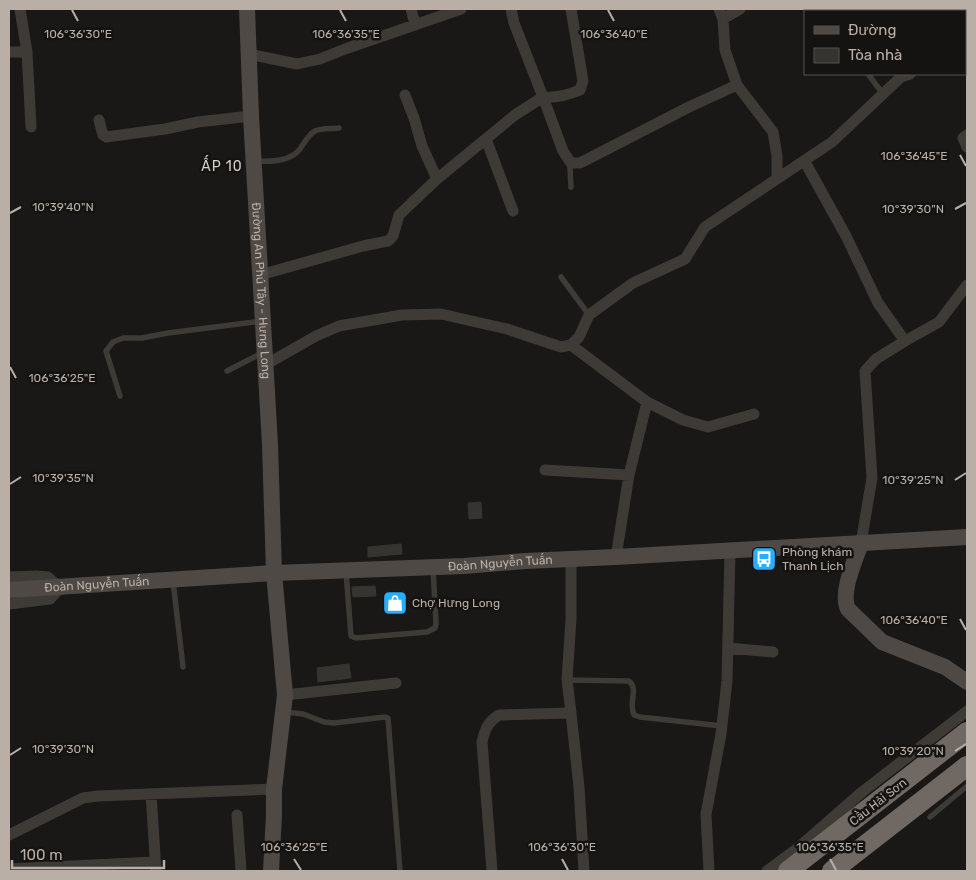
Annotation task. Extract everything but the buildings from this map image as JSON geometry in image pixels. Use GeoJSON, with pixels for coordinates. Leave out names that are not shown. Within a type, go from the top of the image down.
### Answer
{"type":"FeatureCollection","features":[{"type":"Feature","properties":{"kind":"highway","name":"Cầu Hải Sơn"},"geometry":{"type":"LineString","coordinates":[[788,871],[967,732]]}},
{"type":"Feature","properties":{"kind":"highway"},"geometry":{"type":"LineString","coordinates":[[832,871],[967,766]]}},
{"type":"Feature","properties":{"kind":"street"},"geometry":{"type":"LineString","coordinates":[[20,9],[26,52],[31,127]]}},
{"type":"Feature","properties":{"kind":"street","name":"Đường An Phú Tây - Hưng Long"},"geometry":{"type":"LineString","coordinates":[[247,9],[251,116],[270,444],[274,573],[285,695],[274,789],[271,871]]}},
{"type":"Feature","properties":{"kind":"street"},"geometry":{"type":"LineString","coordinates":[[411,9],[416,24]]}},
{"type":"Feature","properties":{"kind":"street"},"geometry":{"type":"LineString","coordinates":[[249,54],[297,64],[320,59],[461,9]]}},
{"type":"Feature","properties":{"kind":"street"},"geometry":{"type":"LineString","coordinates":[[511,9],[514,23],[562,151],[571,163],[580,163],[689,107],[737,85]]}},
{"type":"Feature","properties":{"kind":"street"},"geometry":{"type":"LineString","coordinates":[[260,275],[388,241],[393,236],[399,215],[437,178],[515,115],[543,97],[551,98],[580,90],[583,82],[571,9]]}},
{"type":"Feature","properties":{"kind":"street"},"geometry":{"type":"LineString","coordinates":[[740,9],[721,14],[725,50],[737,85],[773,132],[777,156],[777,178]]}},
{"type":"Feature","properties":{"kind":"street"},"geometry":{"type":"LineString","coordinates":[[9,52],[26,52]]}},
{"type":"Feature","properties":{"kind":"street"},"geometry":{"type":"LineString","coordinates":[[265,359],[339,326],[402,315],[441,314],[507,329],[561,347],[571,345],[579,337],[589,316],[633,284],[685,259],[705,228],[832,142],[901,77],[907,75]]}},
{"type":"Feature","properties":{"kind":"street"},"geometry":{"type":"LineString","coordinates":[[405,94],[422,146],[437,178]]}},
{"type":"Feature","properties":{"kind":"street"},"geometry":{"type":"LineString","coordinates":[[99,120],[103,135],[106,137],[198,122],[251,116]]}},
{"type":"Feature","properties":{"kind":"street"},"geometry":{"type":"LineString","coordinates":[[967,135],[963,138],[967,146]]}},
{"type":"Feature","properties":{"kind":"street"},"geometry":{"type":"LineString","coordinates":[[486,139],[513,211]]}},
{"type":"Feature","properties":{"kind":"street"},"geometry":{"type":"LineString","coordinates":[[805,162],[846,236],[878,303],[904,341]]}},
{"type":"Feature","properties":{"kind":"street"},"geometry":{"type":"LineString","coordinates":[[967,285],[939,322],[876,359],[865,370],[872,478],[862,543],[845,593],[844,602],[858,620],[882,642],[945,667],[967,682]]}},
{"type":"Feature","properties":{"kind":"street"},"geometry":{"type":"LineString","coordinates":[[571,345],[646,402],[683,420],[708,427],[754,414]]}},
{"type":"Feature","properties":{"kind":"street"},"geometry":{"type":"LineString","coordinates":[[616,558],[629,475],[646,402]]}},
{"type":"Feature","properties":{"kind":"street"},"geometry":{"type":"LineString","coordinates":[[545,470],[629,475]]}},
{"type":"Feature","properties":{"kind":"street","name":"Đoàn Nguyễn Tuấn"},"geometry":{"type":"LineString","coordinates":[[9,590],[173,581],[274,573],[433,568],[525,560],[616,558],[967,537]]}},
{"type":"Feature","properties":{"kind":"street"},"geometry":{"type":"LineString","coordinates":[[709,871],[706,814],[722,726],[728,648],[730,551]]}},
{"type":"Feature","properties":{"kind":"street"},"geometry":{"type":"LineString","coordinates":[[571,560],[571,619],[567,680],[579,788],[584,871]]}},
{"type":"Feature","properties":{"kind":"street"},"geometry":{"type":"LineString","coordinates":[[9,577],[48,577],[60,588],[50,599],[9,604]]}},
{"type":"Feature","properties":{"kind":"street"},"geometry":{"type":"LineString","coordinates":[[728,648],[773,652]]}},
{"type":"Feature","properties":{"kind":"street"},"geometry":{"type":"LineString","coordinates":[[285,695],[396,683]]}},
{"type":"Feature","properties":{"kind":"street"},"geometry":{"type":"LineString","coordinates":[[767,871],[798,848],[862,792],[967,711]]}},
{"type":"Feature","properties":{"kind":"street"},"geometry":{"type":"LineString","coordinates":[[492,871],[482,742],[485,729],[490,721],[499,715],[571,713]]}},
{"type":"Feature","properties":{"kind":"street"},"geometry":{"type":"LineString","coordinates":[[9,835],[83,798],[274,789]]}},
{"type":"Feature","properties":{"kind":"street"},"geometry":{"type":"LineString","coordinates":[[9,869],[155,866],[151,794]]}},
{"type":"Feature","properties":{"kind":"street"},"geometry":{"type":"LineString","coordinates":[[237,815],[240,871]]}},
{"type":"Feature","properties":{"kind":"lane"},"geometry":{"type":"LineString","coordinates":[[869,75],[883,94]]}},
{"type":"Feature","properties":{"kind":"lane"},"geometry":{"type":"LineString","coordinates":[[254,160],[271,162],[287,158],[298,152],[316,130],[339,128]]}},
{"type":"Feature","properties":{"kind":"lane"},"geometry":{"type":"LineString","coordinates":[[570,187],[571,163]]}},
{"type":"Feature","properties":{"kind":"lane"},"geometry":{"type":"LineString","coordinates":[[561,277],[589,316]]}},
{"type":"Feature","properties":{"kind":"lane"},"geometry":{"type":"LineString","coordinates":[[120,396],[106,351],[113,342],[123,338],[142,338],[262,321]]}},
{"type":"Feature","properties":{"kind":"lane"},"geometry":{"type":"LineString","coordinates":[[227,371],[265,359]]}},
{"type":"Feature","properties":{"kind":"lane"},"geometry":{"type":"LineString","coordinates":[[346,571],[351,636],[356,638],[427,632],[435,628],[433,568]]}},
{"type":"Feature","properties":{"kind":"lane"},"geometry":{"type":"LineString","coordinates":[[173,581],[183,667]]}},
{"type":"Feature","properties":{"kind":"lane"},"geometry":{"type":"LineString","coordinates":[[567,680],[629,681],[633,683],[634,689],[631,710],[634,715],[722,726]]}},
{"type":"Feature","properties":{"kind":"lane"},"geometry":{"type":"LineString","coordinates":[[283,712],[303,714],[324,722],[334,723],[388,718],[400,871]]}},
{"type":"Feature","properties":{"kind":"lane"},"geometry":{"type":"LineString","coordinates":[[930,817],[967,786]]}},
{"type":"Feature","properties":{"kind":"place","name":"Phòng khám Thanh Lịch"},"geometry":{"type":"Point","coordinates":[764,559]}},
{"type":"Feature","properties":{"kind":"place","name":"Chợ Hưng Long"},"geometry":{"type":"Point","coordinates":[395,603]}},
{"type":"Feature","properties":{"kind":"district","name":"ẤP 10"},"geometry":{"type":"Point","coordinates":[222,166]}}]}
